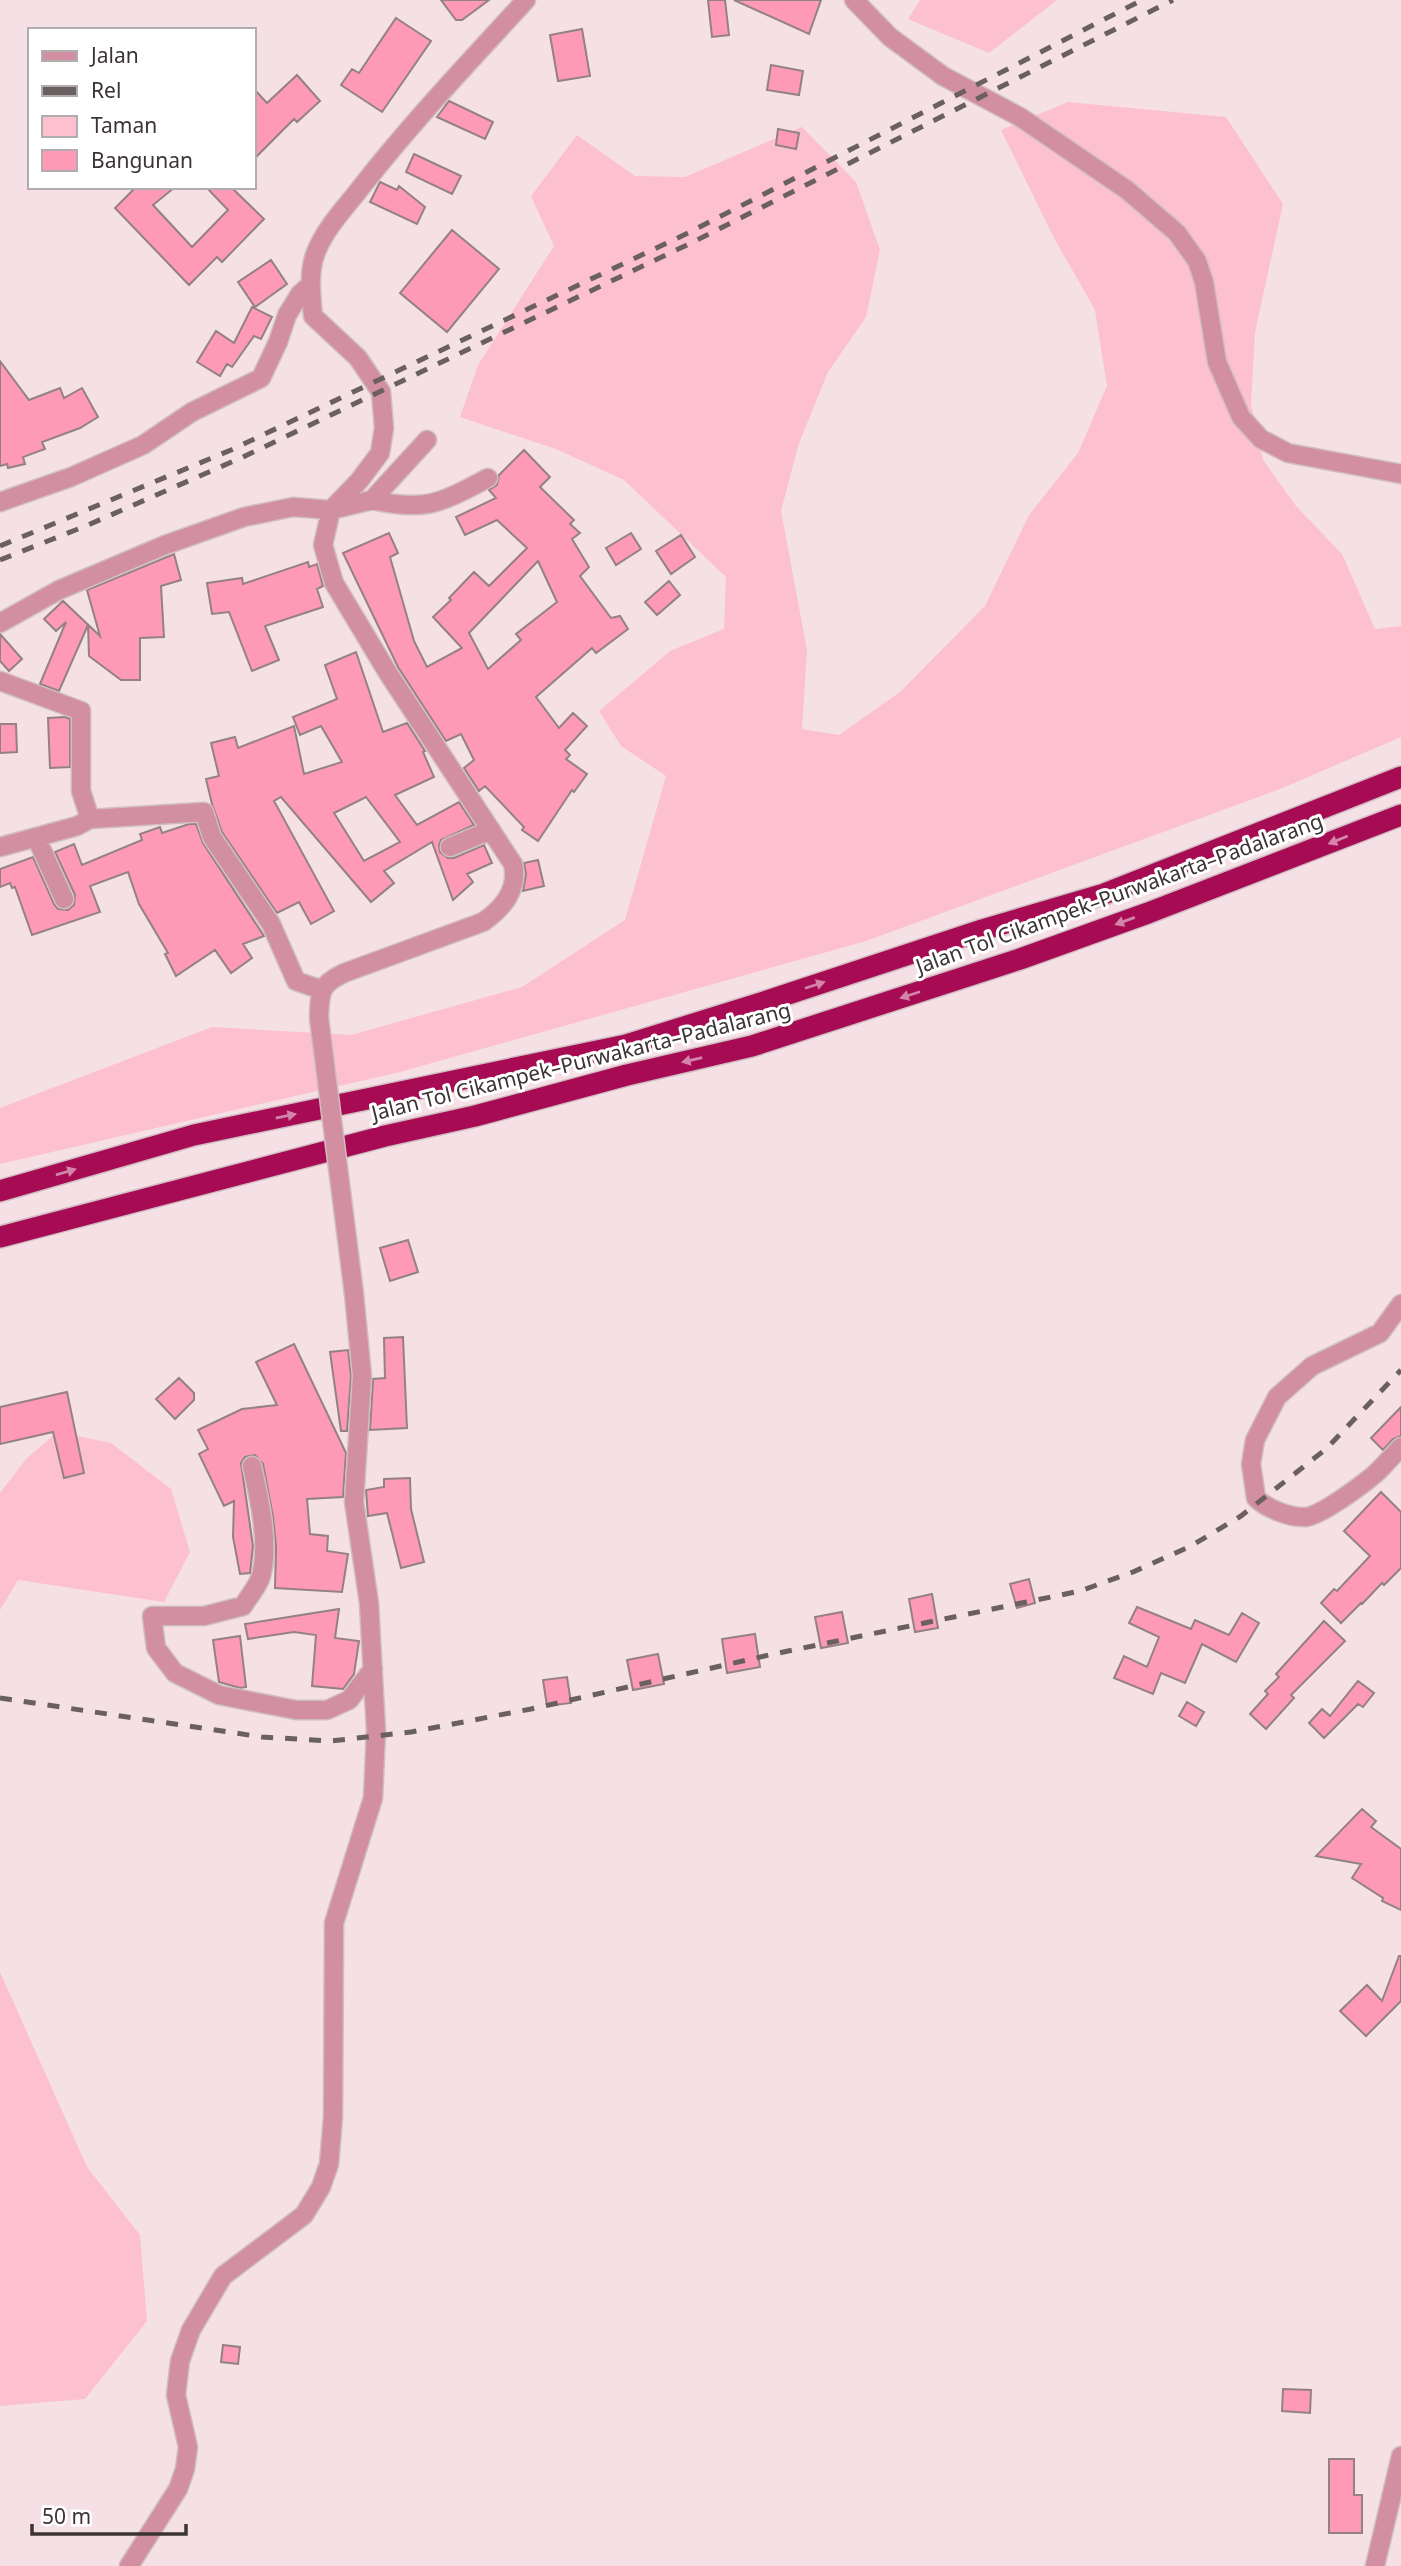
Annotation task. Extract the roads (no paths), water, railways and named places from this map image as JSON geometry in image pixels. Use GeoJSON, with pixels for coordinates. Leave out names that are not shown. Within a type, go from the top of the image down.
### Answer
{"type":"FeatureCollection","features":[{"type":"Feature","properties":{"kind":"highway","name":"Jalan Tol Cikampek–Purwakarta–Padalarang"},"geometry":{"type":"LineString","coordinates":[[0,1191],[194,1135],[626,1045],[982,930],[1104,894],[1401,776]]}},
{"type":"Feature","properties":{"kind":"highway","name":"Jalan Tol Cikampek–Purwakarta–Padalarang"},"geometry":{"type":"LineString","coordinates":[[0,1237],[385,1136],[752,1046],[1046,950],[1401,815]]}},
{"type":"Feature","properties":{"kind":"street"},"geometry":{"type":"LineString","coordinates":[[129,2566],[178,2489],[185,2469],[188,2447],[176,2395],[180,2361],[191,2330],[223,2276],[304,2215],[321,2187],[329,2164],[333,2117],[334,1923],[373,1798],[376,1731],[369,1603],[354,1502],[362,1376],[319,1018],[321,990],[327,982],[344,973],[466,929],[496,913],[512,891],[515,872],[513,864],[388,673],[334,583],[323,545],[331,510],[359,481],[380,453],[384,428],[381,392],[358,358],[313,316],[310,285],[315,253],[329,229],[386,156],[446,86],[526,0]]}},
{"type":"Feature","properties":{"kind":"street"},"geometry":{"type":"LineString","coordinates":[[854,0],[890,37],[943,76],[1020,117],[1127,190],[1177,233],[1197,261],[1204,282],[1217,362],[1241,417],[1261,439],[1288,453],[1401,474]]}},
{"type":"Feature","properties":{"kind":"street"},"geometry":{"type":"LineString","coordinates":[[0,502],[71,477],[143,445],[192,412],[261,378],[287,315],[300,294],[310,285]]}},
{"type":"Feature","properties":{"kind":"street"},"geometry":{"type":"LineString","coordinates":[[372,500],[427,440]]}},
{"type":"Feature","properties":{"kind":"street"},"geometry":{"type":"LineString","coordinates":[[0,623],[59,590],[165,545],[244,517],[293,507],[331,510],[372,500],[402,506],[425,506],[444,501],[488,478]]}},
{"type":"Feature","properties":{"kind":"street"},"geometry":{"type":"LineString","coordinates":[[0,681],[81,711],[81,791],[90,818]]}},
{"type":"Feature","properties":{"kind":"street"},"geometry":{"type":"LineString","coordinates":[[0,847],[77,826],[90,818],[204,812],[212,837],[271,923],[296,981],[321,990]]}},
{"type":"Feature","properties":{"kind":"street"},"geometry":{"type":"LineString","coordinates":[[450,847],[491,830]]}},
{"type":"Feature","properties":{"kind":"street"},"geometry":{"type":"LineString","coordinates":[[36,836],[64,899]]}},
{"type":"Feature","properties":{"kind":"street"},"geometry":{"type":"LineString","coordinates":[[1401,1304],[1380,1333],[1312,1366],[1278,1397],[1255,1440],[1251,1464],[1256,1498],[1290,1515],[1307,1517],[1320,1512],[1375,1474],[1401,1447]]}},
{"type":"Feature","properties":{"kind":"street"},"geometry":{"type":"LineString","coordinates":[[252,1466],[263,1529],[262,1573],[243,1606],[204,1616],[152,1616],[156,1648],[175,1672],[219,1695],[296,1710],[327,1710],[349,1700],[373,1669]]}},
{"type":"Feature","properties":{"kind":"street"},"geometry":{"type":"LineString","coordinates":[[1375,2566],[1401,2456]]}},
{"type":"Feature","properties":{"kind":"railway"},"geometry":{"type":"LineString","coordinates":[[0,546],[231,450],[688,233],[1142,0]]}},
{"type":"Feature","properties":{"kind":"railway"},"geometry":{"type":"LineString","coordinates":[[0,560],[88,525],[243,457],[693,242],[1173,0]]}},
{"type":"Feature","properties":{"kind":"railway"},"geometry":{"type":"LineString","coordinates":[[0,1698],[262,1737],[331,1741],[411,1732],[531,1709],[769,1655],[1080,1591],[1133,1572],[1191,1546],[1241,1516],[1326,1449],[1401,1370]]}}]}
